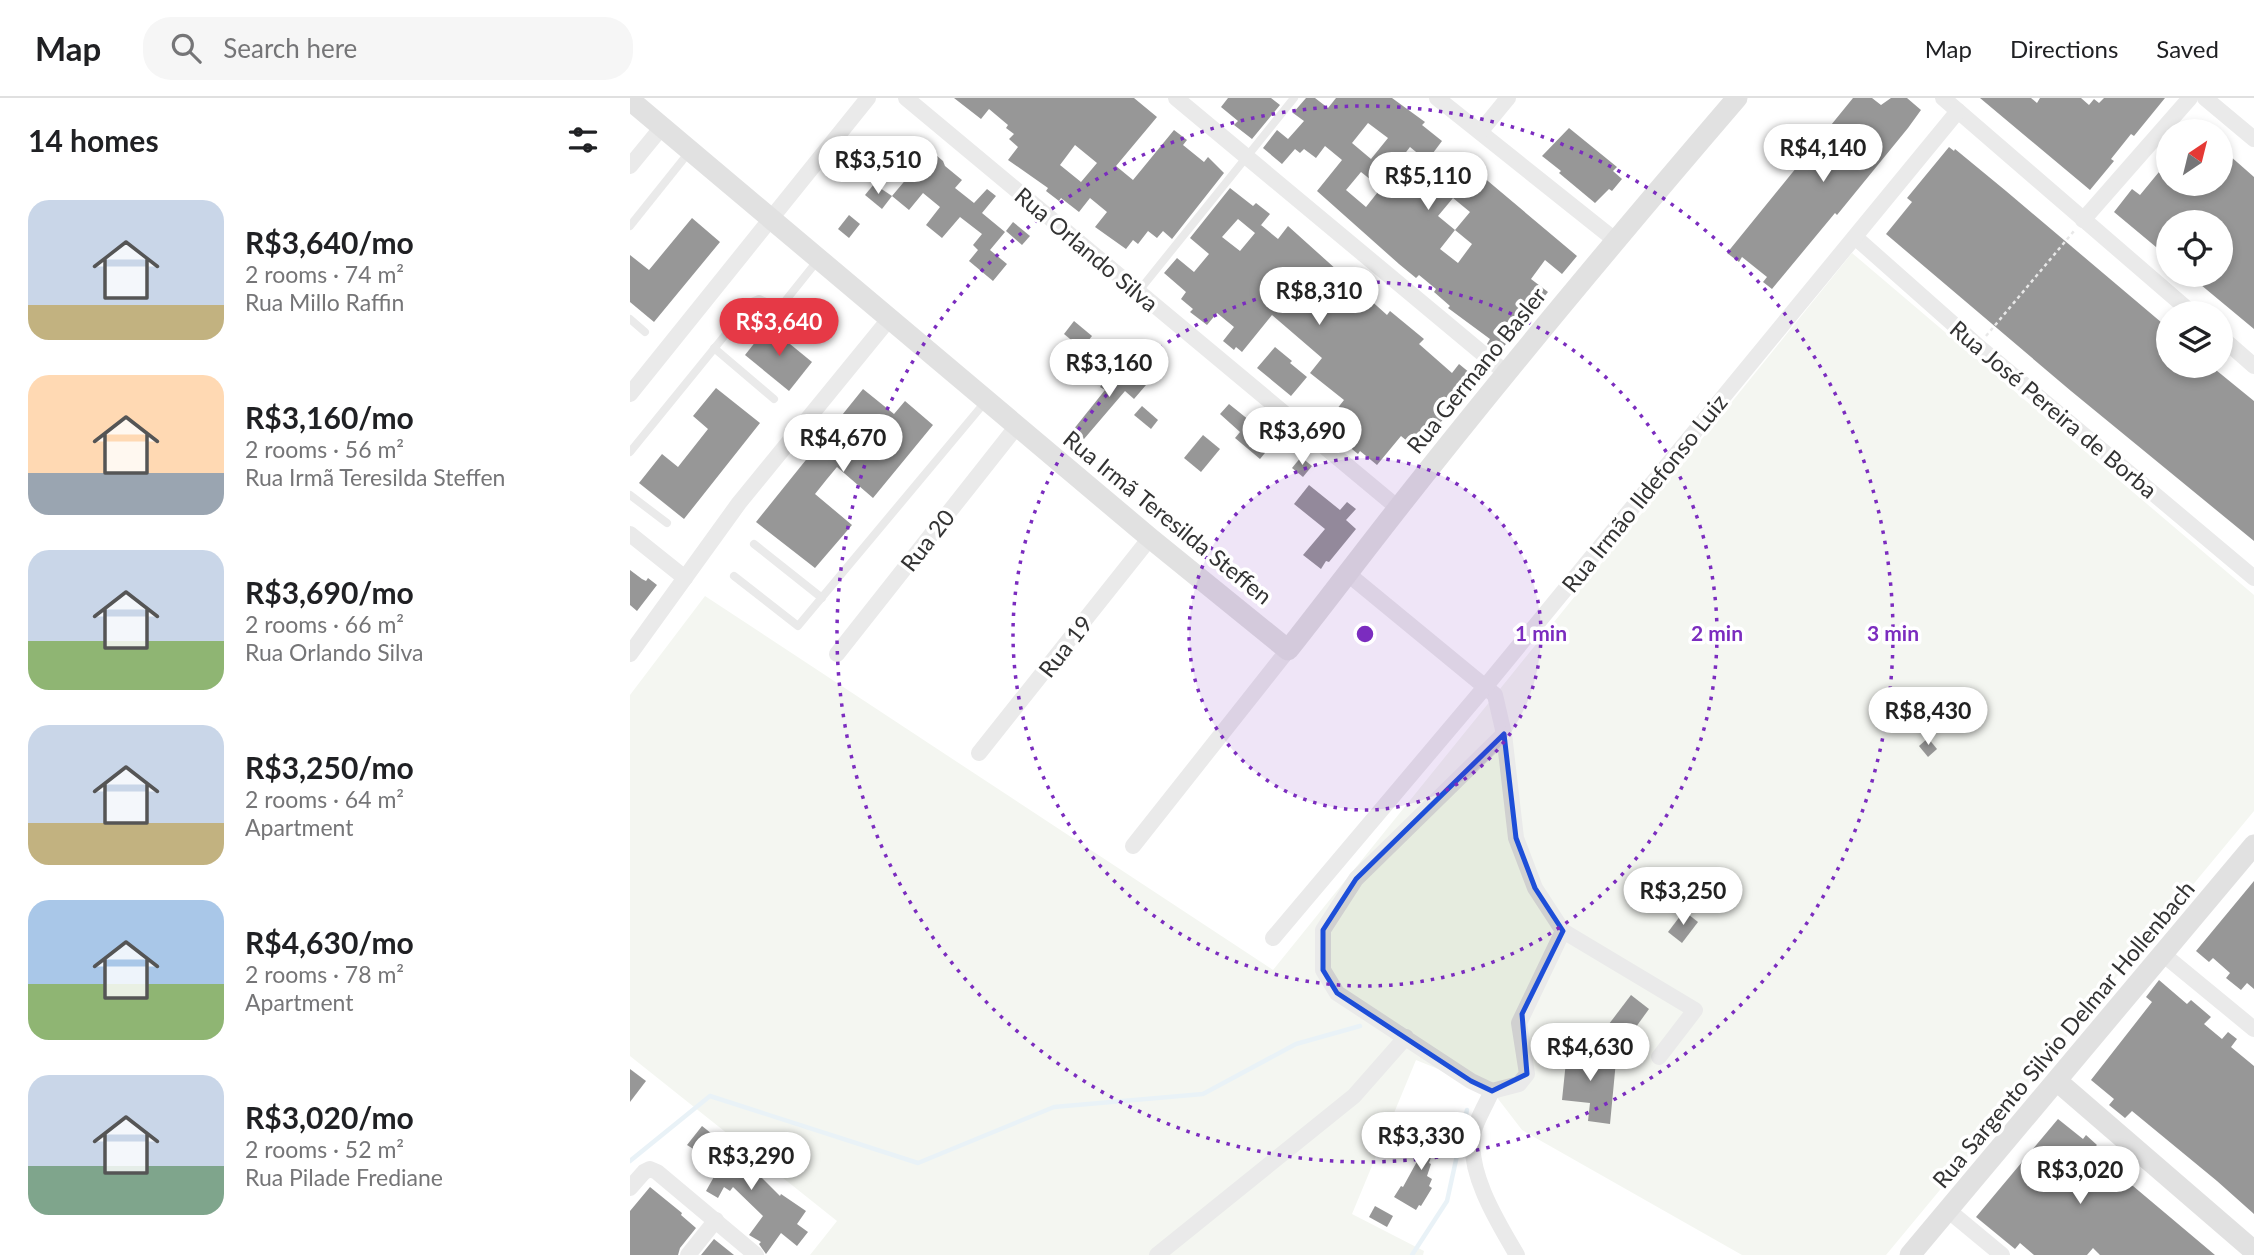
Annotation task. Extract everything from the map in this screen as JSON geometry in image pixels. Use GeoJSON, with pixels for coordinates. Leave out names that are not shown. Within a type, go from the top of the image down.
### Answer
{"type":"FeatureCollection","features":[{"type":"Feature","properties":{"kind":"street"},"geometry":{"type":"LineString","coordinates":[[630,394],[869,98]]}},
{"type":"Feature","properties":{"kind":"street","name":"Rua Orlando Silva"},"geometry":{"type":"LineString","coordinates":[[906,98],[1398,508]]}},
{"type":"Feature","properties":{"kind":"street"},"geometry":{"type":"LineString","coordinates":[[1176,98],[1506,373]]}},
{"type":"Feature","properties":{"kind":"street"},"geometry":{"type":"LineString","coordinates":[[1437,98],[1615,240]]}},
{"type":"Feature","properties":{"kind":"street"},"geometry":{"type":"LineString","coordinates":[[1480,132],[1508,98]]}},
{"type":"Feature","properties":{"kind":"street","name":"Rua Germano Basler"},"geometry":{"type":"LineString","coordinates":[[1133,846],[1506,373],[1737,98]]}},
{"type":"Feature","properties":{"kind":"street"},"geometry":{"type":"LineString","coordinates":[[1943,98],[2178,301]]}},
{"type":"Feature","properties":{"kind":"street"},"geometry":{"type":"LineString","coordinates":[[2083,220],[2190,98]]}},
{"type":"Feature","properties":{"kind":"street"},"geometry":{"type":"LineString","coordinates":[[2205,98],[2254,139]]}},
{"type":"Feature","properties":{"kind":"street","name":"Rua Irmã Teresilda Steffen"},"geometry":{"type":"LineString","coordinates":[[630,100],[1150,538],[1288,650]]}},
{"type":"Feature","properties":{"kind":"street","name":"Rua Irmão Ildefonso Luiz"},"geometry":{"type":"LineString","coordinates":[[1273,938],[1485,687],[1958,111]]}},
{"type":"Feature","properties":{"kind":"street"},"geometry":{"type":"LineString","coordinates":[[630,166],[662,127]]}},
{"type":"Feature","properties":{"kind":"street","name":"Rua José Pereira de Borba"},"geometry":{"type":"LineString","coordinates":[[1855,237],[1978,346],[2254,578]]}},
{"type":"Feature","properties":{"kind":"street"},"geometry":{"type":"LineString","coordinates":[[630,654],[739,503],[890,318]]}},
{"type":"Feature","properties":{"kind":"street"},"geometry":{"type":"LineString","coordinates":[[2233,348],[2254,366]]}},
{"type":"Feature","properties":{"kind":"street","name":"Rua 20"},"geometry":{"type":"LineString","coordinates":[[837,654],[1017,426]]}},
{"type":"Feature","properties":{"kind":"street"},"geometry":{"type":"LineString","coordinates":[[630,534],[685,578]]}},
{"type":"Feature","properties":{"kind":"street","name":"Rua 19"},"geometry":{"type":"LineString","coordinates":[[979,753],[1150,538]]}},
{"type":"Feature","properties":{"kind":"street"},"geometry":{"type":"LineString","coordinates":[[1348,574],[1495,695],[1504,734],[1516,838],[1535,888],[1563,931],[1695,1010],[1659,1057]]}},
{"type":"Feature","properties":{"kind":"street"},"geometry":{"type":"LineString","coordinates":[[1504,734],[1356,879],[1323,930],[1322,970],[1337,993],[1471,1081],[1492,1091],[1520,1084],[1527,1074],[1520,1023],[1563,931]]}},
{"type":"Feature","properties":{"kind":"street","name":"Rua Sargento Silvio Delmar Hollenbach"},"geometry":{"type":"LineString","coordinates":[[1910,1255],[2254,845]]}},
{"type":"Feature","properties":{"kind":"street"},"geometry":{"type":"LineString","coordinates":[[2164,955],[2254,1029]]}},
{"type":"Feature","properties":{"kind":"street"},"geometry":{"type":"LineString","coordinates":[[1157,1255],[1354,1096],[1406,1037]]}},
{"type":"Feature","properties":{"kind":"street"},"geometry":{"type":"LineString","coordinates":[[2057,1082],[2254,1251]]}},
{"type":"Feature","properties":{"kind":"street"},"geometry":{"type":"LineString","coordinates":[[1492,1091],[1474,1131],[1474,1162],[1480,1186],[1517,1255]]}},
{"type":"Feature","properties":{"kind":"street"},"geometry":{"type":"LineString","coordinates":[[630,1188],[644,1171],[650,1169],[657,1172],[756,1255]]}},
{"type":"Feature","properties":{"kind":"street"},"geometry":{"type":"LineString","coordinates":[[1949,1211],[2002,1255]]}},
{"type":"Feature","properties":{"kind":"street"},"geometry":{"type":"LineString","coordinates":[[688,1255],[716,1220]]}},
{"type":"Feature","properties":{"kind":"lane"},"geometry":{"type":"LineString","coordinates":[[1138,292],[1294,98]]}},
{"type":"Feature","properties":{"kind":"lane"},"geometry":{"type":"LineString","coordinates":[[630,226],[690,151]]}},
{"type":"Feature","properties":{"kind":"lane"},"geometry":{"type":"LineString","coordinates":[[630,452],[755,299],[775,306],[782,305],[819,259]]}},
{"type":"Feature","properties":{"kind":"lane"},"geometry":{"type":"LineString","coordinates":[[630,319],[645,332]]}},
{"type":"Feature","properties":{"kind":"lane"},"geometry":{"type":"LineString","coordinates":[[714,348],[774,399]]}},
{"type":"Feature","properties":{"kind":"lane"},"geometry":{"type":"LineString","coordinates":[[733,576],[798,626],[987,400]]}},
{"type":"Feature","properties":{"kind":"lane"},"geometry":{"type":"LineString","coordinates":[[630,495],[667,523]]}},
{"type":"Feature","properties":{"kind":"lane"},"geometry":{"type":"LineString","coordinates":[[754,544],[822,598]]}},
{"type":"Feature","properties":{"kind":"path"},"geometry":{"type":"LineString","coordinates":[[1978,346],[2083,220]]}},
{"type":"Feature","properties":{"kind":"highlighted area"},"geometry":{"type":"Polygon","coordinates":[[[1504,734],[1516,838],[1535,888],[1563,931],[1522,1014],[1527,1074],[1492,1091],[1471,1081],[1337,993],[1323,970],[1323,930],[1356,879],[1504,734]]]}},
{"type":"Feature","properties":{"kind":"shaded area"},"geometry":{"type":"Polygon","coordinates":[[[1852,253],[2254,595],[2254,811],[1886,1255],[1742,1255],[1522,1130],[1492,1091],[1416,1060],[1352,1214],[1424,1251],[1423,1255],[810,1255],[837,1221],[630,1056],[630,695],[705,596],[1273,970],[1852,253]]]}},
{"type":"Feature","properties":{"kind":"building"},"geometry":{"type":"Polygon","coordinates":[[[954,98],[1134,98],[1157,117],[1116,166],[1133,180],[1174,130],[1187,140],[1183,145],[1204,162],[1208,157],[1224,173],[1172,239],[1163,231],[1157,238],[1148,231],[1138,244],[1133,240],[1126,249],[1095,227],[1107,212],[1090,198],[1079,212],[1061,198],[1059,201],[1046,191],[1048,188],[1008,160],[1018,147],[1009,139],[1014,134],[1006,128],[1008,125],[989,109],[981,119],[954,98]],[[1075,145],[1060,165],[1081,182],[1097,163],[1075,145]]]}},
{"type":"Feature","properties":{"kind":"building"},"geometry":{"type":"Polygon","coordinates":[[[1228,98],[1271,98],[1280,105],[1252,139],[1234,125],[1238,121],[1221,107],[1228,98]]]}},
{"type":"Feature","properties":{"kind":"building"},"geometry":{"type":"Polygon","coordinates":[[[1306,98],[1315,98],[1328,108],[1336,98],[1392,98],[1425,122],[1422,125],[1442,141],[1427,161],[1410,147],[1396,165],[1413,178],[1421,168],[1449,190],[1458,179],[1464,185],[1476,171],[1577,256],[1562,274],[1545,260],[1531,279],[1548,292],[1531,313],[1525,309],[1500,340],[1506,344],[1498,353],[1487,344],[1490,339],[1448,308],[1450,306],[1434,292],[1436,289],[1399,264],[1317,191],[1342,160],[1325,146],[1316,158],[1304,149],[1300,153],[1295,149],[1282,164],[1263,148],[1277,130],[1288,139],[1304,121],[1293,113],[1306,98]],[[1368,123],[1352,143],[1371,159],[1388,138],[1368,123]],[[1361,172],[1346,190],[1366,207],[1381,188],[1361,172]],[[1453,198],[1438,216],[1455,230],[1470,212],[1453,198]],[[1455,230],[1440,249],[1458,263],[1472,244],[1455,230]]]}},
{"type":"Feature","properties":{"kind":"building"},"geometry":{"type":"Polygon","coordinates":[[[1853,98],[1872,98],[1881,105],[1891,98],[1907,98],[1921,110],[1837,215],[1835,213],[1772,289],[1763,282],[1767,277],[1742,257],[1739,262],[1727,253],[1853,98]]]}},
{"type":"Feature","properties":{"kind":"building"},"geometry":{"type":"Polygon","coordinates":[[[1980,98],[2031,98],[2037,103],[2040,98],[2081,98],[2089,105],[2094,99],[2099,103],[2104,98],[2165,98],[2134,136],[2131,134],[2111,159],[2114,161],[2090,190],[1980,98]]]}},
{"type":"Feature","properties":{"kind":"building"},"geometry":{"type":"Polygon","coordinates":[[[1569,128],[1617,167],[1613,171],[1622,179],[1612,191],[1609,189],[1595,203],[1542,156],[1569,128]]]}},
{"type":"Feature","properties":{"kind":"building"},"geometry":{"type":"Polygon","coordinates":[[[908,142],[912,145],[914,143],[927,153],[930,150],[943,161],[945,166],[962,180],[955,188],[974,203],[987,189],[996,196],[982,213],[1005,232],[990,250],[1007,264],[993,281],[969,261],[978,250],[973,245],[982,234],[960,217],[942,238],[926,225],[940,207],[923,193],[909,210],[892,196],[908,177],[895,166],[903,156],[899,153],[908,142]]]}},
{"type":"Feature","properties":{"kind":"building"},"geometry":{"type":"Polygon","coordinates":[[[1949,147],[1954,151],[1955,149],[2156,318],[2156,378],[2226,378],[2254,401],[2254,541],[1886,234],[1912,202],[1907,198],[1949,147]]]}},
{"type":"Feature","properties":{"kind":"building"},"geometry":{"type":"Polygon","coordinates":[[[2233,159],[2254,177],[2254,329],[2233,312],[2233,301],[2220,301],[2203,287],[2233,287],[2233,210],[2156,210],[2156,247],[2114,212],[2132,189],[2140,195],[2156,176],[2156,196],[2233,196],[2233,159]]]}},
{"type":"Feature","properties":{"kind":"building"},"geometry":{"type":"Polygon","coordinates":[[[874,184],[892,196],[882,209],[865,195],[874,184]]]}},
{"type":"Feature","properties":{"kind":"building"},"geometry":{"type":"Polygon","coordinates":[[[1230,188],[1253,206],[1256,203],[1270,214],[1261,225],[1278,239],[1288,226],[1387,315],[1390,311],[1424,339],[1419,344],[1452,373],[1459,364],[1470,373],[1447,400],[1454,406],[1418,450],[1401,436],[1377,465],[1360,451],[1358,454],[1325,424],[1344,400],[1310,373],[1322,358],[1272,315],[1242,352],[1236,347],[1234,350],[1223,341],[1234,327],[1217,313],[1207,325],[1190,312],[1193,309],[1181,299],[1186,292],[1164,273],[1177,258],[1194,272],[1209,254],[1190,238],[1230,188]],[[1238,219],[1222,237],[1240,251],[1255,233],[1238,219]]]}},
{"type":"Feature","properties":{"kind":"building"},"geometry":{"type":"Polygon","coordinates":[[[849,215],[860,224],[849,238],[838,229],[849,215]]]}},
{"type":"Feature","properties":{"kind":"building"},"geometry":{"type":"Polygon","coordinates":[[[692,218],[720,242],[654,322],[630,302],[630,255],[649,270],[692,218]]]}},
{"type":"Feature","properties":{"kind":"building"},"geometry":{"type":"Polygon","coordinates":[[[1013,222],[1030,236],[1022,245],[1006,231],[1013,222]]]}},
{"type":"Feature","properties":{"kind":"building"},"geometry":{"type":"Polygon","coordinates":[[[1074,321],[1092,336],[1082,349],[1064,334],[1074,321]]]}},
{"type":"Feature","properties":{"kind":"building"},"geometry":{"type":"Polygon","coordinates":[[[768,326],[812,362],[789,391],[745,355],[768,326]]]}},
{"type":"Feature","properties":{"kind":"building"},"geometry":{"type":"Polygon","coordinates":[[[1275,347],[1307,377],[1291,396],[1257,368],[1275,347]]]}},
{"type":"Feature","properties":{"kind":"building"},"geometry":{"type":"Polygon","coordinates":[[[1116,367],[1146,385],[1134,399],[1125,391],[1084,439],[1073,430],[1105,390],[1100,387],[1116,367]]]}},
{"type":"Feature","properties":{"kind":"building"},"geometry":{"type":"Polygon","coordinates":[[[716,388],[760,423],[684,519],[639,483],[662,454],[678,467],[708,429],[693,416],[716,388]]]}},
{"type":"Feature","properties":{"kind":"building"},"geometry":{"type":"Polygon","coordinates":[[[863,389],[894,414],[905,401],[933,425],[873,498],[837,467],[827,479],[815,494],[852,525],[815,568],[756,522],[863,389]]]}},
{"type":"Feature","properties":{"kind":"building"},"geometry":{"type":"Polygon","coordinates":[[[1229,404],[1275,441],[1260,459],[1235,438],[1240,432],[1220,414],[1229,404]]]}},
{"type":"Feature","properties":{"kind":"building"},"geometry":{"type":"Polygon","coordinates":[[[1142,406],[1158,420],[1151,429],[1134,415],[1142,406]]]}},
{"type":"Feature","properties":{"kind":"building"},"geometry":{"type":"Polygon","coordinates":[[[1203,435],[1220,449],[1201,472],[1184,458],[1203,435]]]}},
{"type":"Feature","properties":{"kind":"building"},"geometry":{"type":"Polygon","coordinates":[[[1301,457],[1312,466],[1303,477],[1292,468],[1301,457]]]}},
{"type":"Feature","properties":{"kind":"building"},"geometry":{"type":"Polygon","coordinates":[[[1309,485],[1340,510],[1347,502],[1356,509],[1346,520],[1356,529],[1321,569],[1303,555],[1325,529],[1294,504],[1309,485]]]}},
{"type":"Feature","properties":{"kind":"building"},"geometry":{"type":"Polygon","coordinates":[[[630,570],[657,585],[637,611],[630,605],[630,570]]]}},
{"type":"Feature","properties":{"kind":"building"},"geometry":{"type":"Polygon","coordinates":[[[1928,738],[1937,749],[1928,757],[1919,746],[1928,738]]]}},
{"type":"Feature","properties":{"kind":"building"},"geometry":{"type":"Polygon","coordinates":[[[2254,881],[2254,989],[2247,983],[2241,990],[2226,978],[2230,973],[2213,958],[2209,962],[2196,951],[2254,881]]]}},
{"type":"Feature","properties":{"kind":"building"},"geometry":{"type":"Polygon","coordinates":[[[1684,911],[1698,922],[1682,943],[1668,932],[1684,911]]]}},
{"type":"Feature","properties":{"kind":"building"},"geometry":{"type":"Polygon","coordinates":[[[2159,980],[2187,1004],[2191,1000],[2211,1017],[2204,1024],[2222,1039],[2228,1032],[2237,1039],[2231,1047],[2254,1066],[2254,1214],[2132,1111],[2125,1118],[2109,1105],[2114,1099],[2091,1080],[2152,1002],[2146,997],[2159,980]]]}},
{"type":"Feature","properties":{"kind":"building"},"geometry":{"type":"Polygon","coordinates":[[[1631,995],[1649,1009],[1628,1038],[1609,1024],[1631,995]]]}},
{"type":"Feature","properties":{"kind":"building"},"geometry":{"type":"Polygon","coordinates":[[[1568,1042],[1584,1043],[1582,1058],[1616,1061],[1610,1124],[1588,1121],[1590,1103],[1562,1100],[1568,1042]]]}},
{"type":"Feature","properties":{"kind":"building"},"geometry":{"type":"Polygon","coordinates":[[[630,1069],[646,1081],[630,1102],[630,1069]]]}},
{"type":"Feature","properties":{"kind":"building"},"geometry":{"type":"Polygon","coordinates":[[[2058,1119],[2083,1139],[2086,1135],[2100,1149],[2095,1154],[2215,1255],[2100,1255],[2093,1248],[2087,1255],[2034,1255],[2020,1243],[2015,1249],[1976,1217],[2058,1119]]]}},
{"type":"Feature","properties":{"kind":"building"},"geometry":{"type":"Polygon","coordinates":[[[1432,1120],[1443,1123],[1429,1163],[1431,1164],[1427,1176],[1432,1179],[1429,1186],[1432,1188],[1416,1210],[1394,1197],[1401,1186],[1403,1187],[1420,1156],[1432,1120]]]}},
{"type":"Feature","properties":{"kind":"building"},"geometry":{"type":"Polygon","coordinates":[[[702,1126],[760,1172],[758,1174],[780,1196],[781,1194],[806,1211],[797,1224],[808,1232],[797,1246],[781,1233],[766,1254],[759,1244],[761,1242],[749,1235],[763,1216],[733,1187],[730,1191],[724,1187],[718,1198],[706,1191],[720,1166],[687,1145],[702,1126]]]}},
{"type":"Feature","properties":{"kind":"building"},"geometry":{"type":"Polygon","coordinates":[[[650,1187],[696,1228],[680,1248],[678,1255],[630,1255],[630,1211],[650,1187]]]}},
{"type":"Feature","properties":{"kind":"building"},"geometry":{"type":"Polygon","coordinates":[[[1375,1206],[1393,1216],[1387,1227],[1369,1217],[1375,1206]]]}},
{"type":"Feature","properties":{"kind":"building"},"geometry":{"type":"Polygon","coordinates":[[[714,1239],[734,1255],[701,1255],[714,1239]]]}},
{"type":"Feature","properties":{"kind":"waterway"},"geometry":{"type":"LineString","coordinates":[[630,1161],[710,1096],[918,1163],[1054,1107],[1203,1094],[1296,1044],[1360,1026]]}},
{"type":"Feature","properties":{"kind":"waterway"},"geometry":{"type":"LineString","coordinates":[[1412,1255],[1447,1201],[1467,1110]]}}]}
